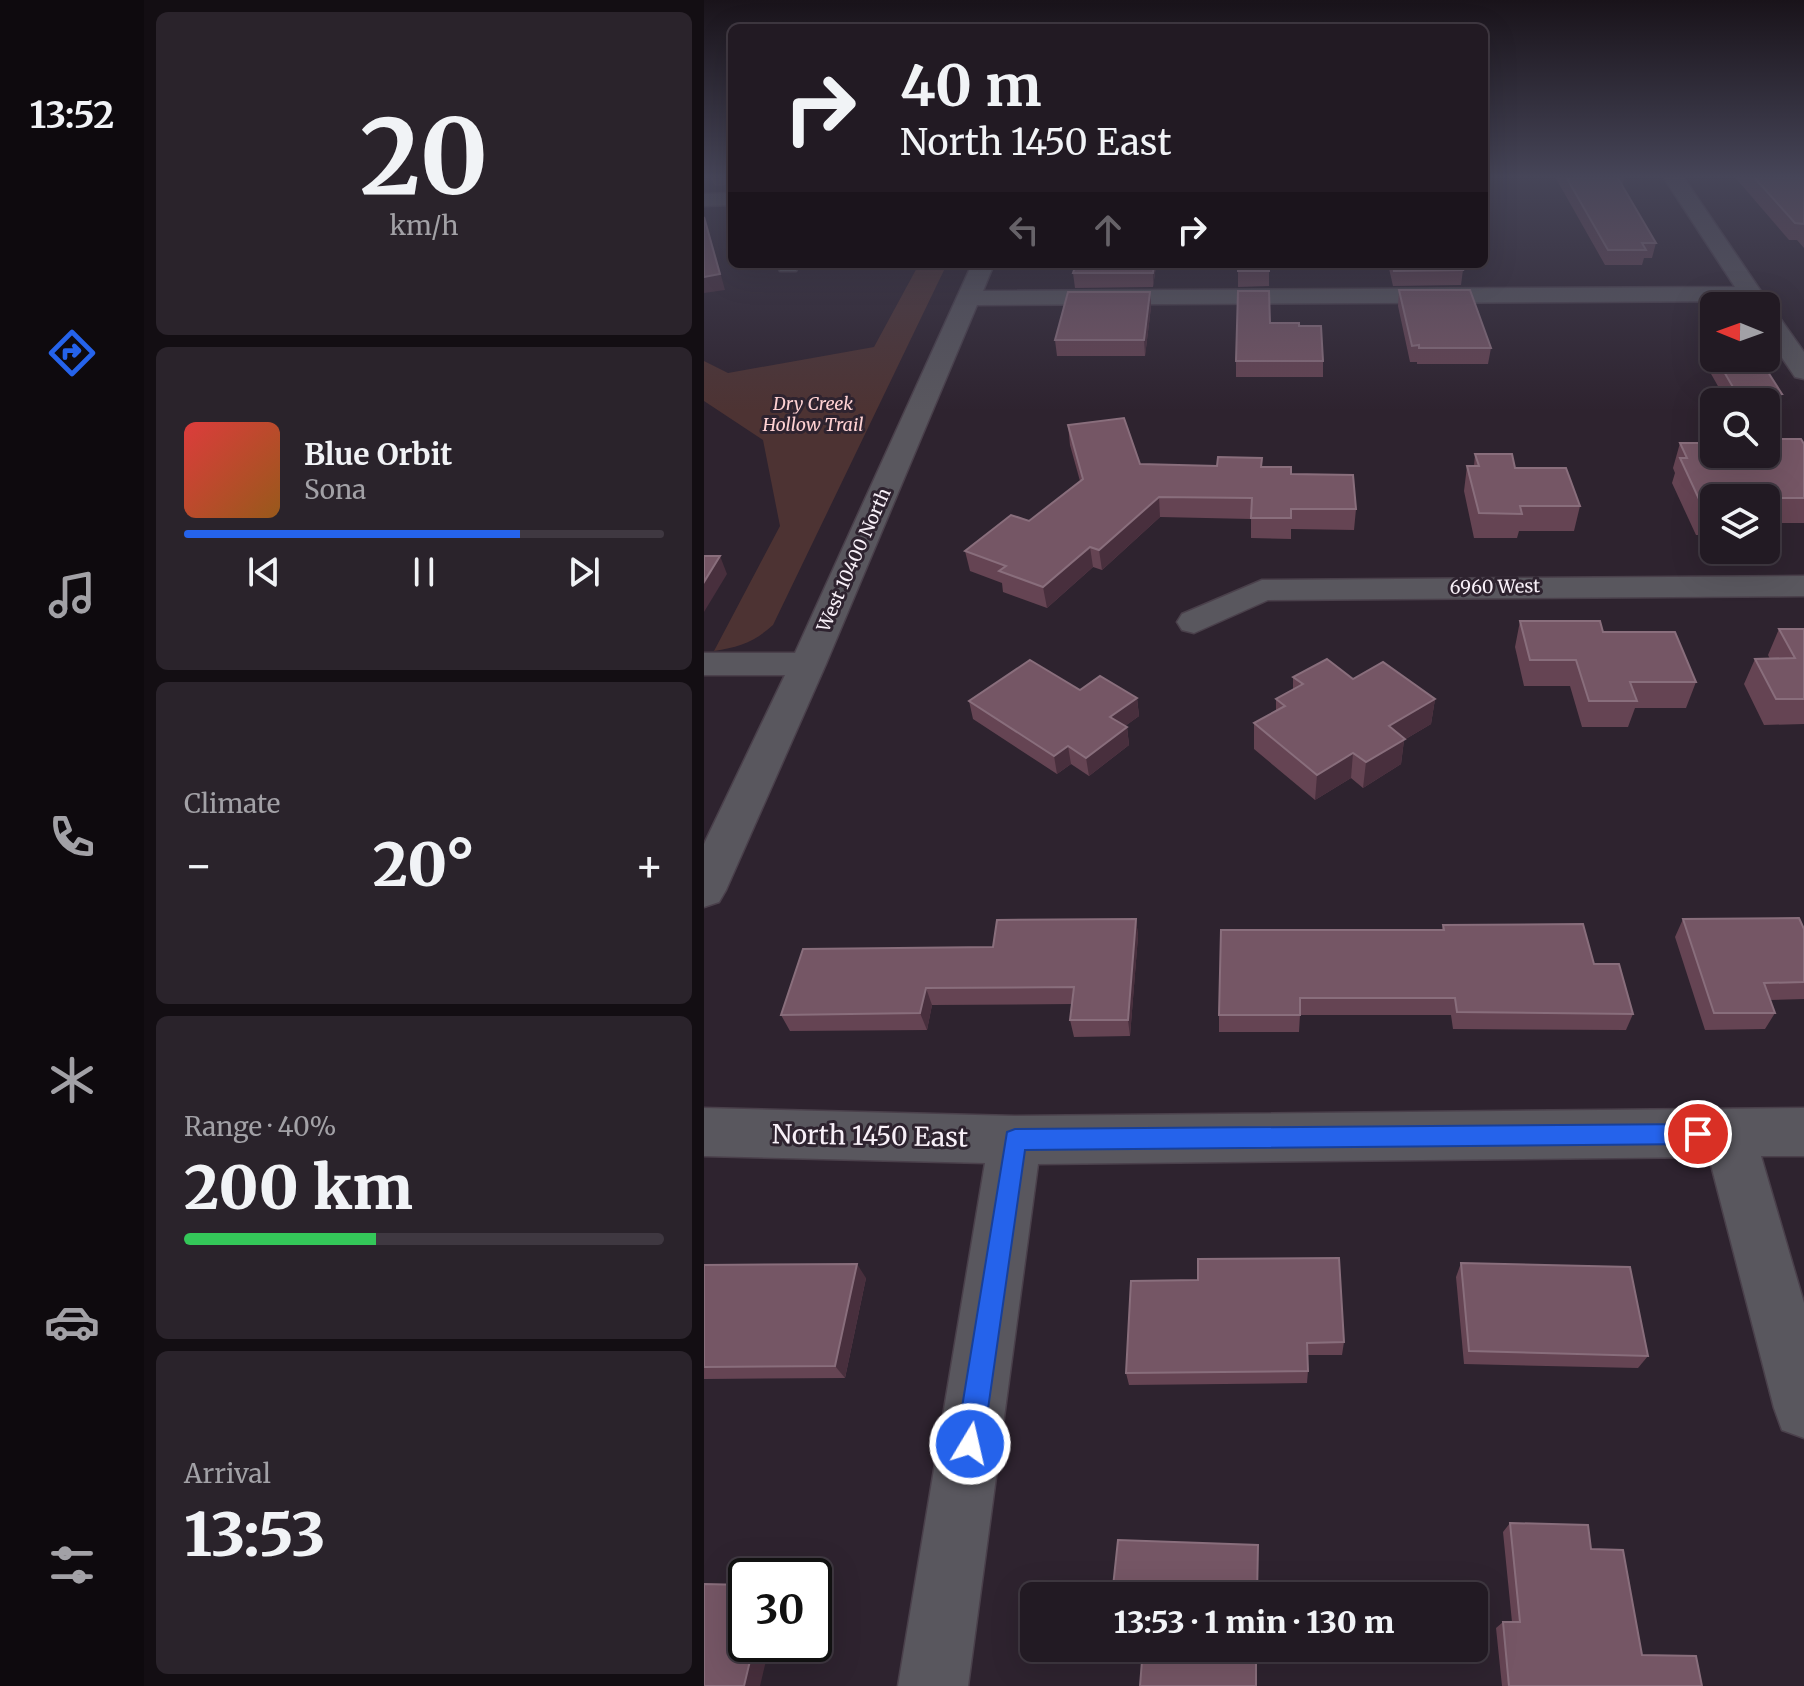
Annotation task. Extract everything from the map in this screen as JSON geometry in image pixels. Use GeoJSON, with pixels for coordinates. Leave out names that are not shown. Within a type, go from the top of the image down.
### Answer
{"type":"FeatureCollection","features":[{"type":"Feature","properties":{"kind":"street"},"geometry":{"type":"LineString","coordinates":[[1724,254],[1750,292]]}},
{"type":"Feature","properties":{"kind":"street","name":"West 10400 North"},"geometry":{"type":"LineString","coordinates":[[712,872],[808,664],[981,268]]}},
{"type":"Feature","properties":{"kind":"street"},"geometry":{"type":"LineString","coordinates":[[968,298],[1700,300]]}},
{"type":"Feature","properties":{"kind":"street"},"geometry":{"type":"LineString","coordinates":[[1780,336],[1804,371]]}},
{"type":"Feature","properties":{"kind":"street","name":"6960 West"},"geometry":{"type":"LineString","coordinates":[[1194,622],[1262,590],[1804,586]]}},
{"type":"Feature","properties":{"kind":"street"},"geometry":{"type":"LineString","coordinates":[[704,664],[808,664]]}},
{"type":"Feature","properties":{"kind":"street","name":"North 1450 East"},"geometry":{"type":"LineString","coordinates":[[704,1132],[1015,1140],[1804,1132]]}},
{"type":"Feature","properties":{"kind":"street"},"geometry":{"type":"LineString","coordinates":[[1729,1134],[1804,1408]]}},
{"type":"Feature","properties":{"kind":"street"},"geometry":{"type":"LineString","coordinates":[[933,1686],[1015,1140]]}},
{"type":"Feature","properties":{"kind":"green space","name":"Dry Creek Hollow Trail"},"geometry":{"type":"Polygon","coordinates":[[[917,268],[945,268],[773,625],[746,643],[714,651],[780,526],[763,440],[704,401],[704,361],[728,373],[874,347],[917,268]]]}},
{"type":"Feature","properties":{"kind":"building"},"geometry":{"type":"Polygon","coordinates":[[[704,254],[714,254],[720,274],[704,277],[704,254]]]}},
{"type":"Feature","properties":{"kind":"building"},"geometry":{"type":"Polygon","coordinates":[[[1075,268],[1154,268],[1153,273],[1073,273],[1075,268]]]}},
{"type":"Feature","properties":{"kind":"building"},"geometry":{"type":"Polygon","coordinates":[[[1238,268],[1269,268],[1269,271],[1238,271],[1238,268]]]}},
{"type":"Feature","properties":{"kind":"building"},"geometry":{"type":"Polygon","coordinates":[[[1394,268],[1463,270],[1394,271],[1394,268]]]}},
{"type":"Feature","properties":{"kind":"building"},"geometry":{"type":"Polygon","coordinates":[[[1399,290],[1470,290],[1491,348],[1412,346],[1399,290]]]}},
{"type":"Feature","properties":{"kind":"building"},"geometry":{"type":"Polygon","coordinates":[[[1238,291],[1269,291],[1270,323],[1321,326],[1323,361],[1236,361],[1238,291]]]}},
{"type":"Feature","properties":{"kind":"building"},"geometry":{"type":"Polygon","coordinates":[[[1068,292],[1150,292],[1144,340],[1055,340],[1068,292]]]}},
{"type":"Feature","properties":{"kind":"building"},"geometry":{"type":"Polygon","coordinates":[[[1724,372],[1768,372],[1778,388],[1734,388],[1724,372]]]}},
{"type":"Feature","properties":{"kind":"building"},"geometry":{"type":"Polygon","coordinates":[[[1124,418],[1140,464],[1217,466],[1218,457],[1262,458],[1261,467],[1291,467],[1291,474],[1353,475],[1356,509],[1291,509],[1291,518],[1251,518],[1252,498],[1159,497],[1099,550],[1090,547],[1043,587],[999,571],[1006,566],[965,551],[1011,515],[1029,521],[1083,479],[1068,425],[1124,418]]]}},
{"type":"Feature","properties":{"kind":"building"},"geometry":{"type":"Polygon","coordinates":[[[1780,439],[1801,439],[1804,444],[1804,498],[1780,498],[1780,484],[1700,484],[1700,501],[1680,458],[1687,458],[1680,443],[1700,443],[1700,468],[1780,468],[1780,439]]]}},
{"type":"Feature","properties":{"kind":"building"},"geometry":{"type":"Polygon","coordinates":[[[1475,454],[1512,454],[1515,468],[1566,468],[1580,506],[1520,506],[1522,514],[1479,513],[1467,466],[1479,466],[1475,454]]]}},
{"type":"Feature","properties":{"kind":"building"},"geometry":{"type":"Polygon","coordinates":[[[704,556],[720,556],[704,582],[704,556]]]}},
{"type":"Feature","properties":{"kind":"building"},"geometry":{"type":"Polygon","coordinates":[[[1520,621],[1600,621],[1603,632],[1675,632],[1696,682],[1630,682],[1637,701],[1589,701],[1576,660],[1530,660],[1520,621]]]}},
{"type":"Feature","properties":{"kind":"building"},"geometry":{"type":"Polygon","coordinates":[[[1779,629],[1804,629],[1804,699],[1776,699],[1755,659],[1795,658],[1779,629]]]}},
{"type":"Feature","properties":{"kind":"building"},"geometry":{"type":"Polygon","coordinates":[[[1327,659],[1353,679],[1383,662],[1435,699],[1389,726],[1405,739],[1366,762],[1353,753],[1317,775],[1254,723],[1285,706],[1276,699],[1303,684],[1293,677],[1327,659]]]}},
{"type":"Feature","properties":{"kind":"building"},"geometry":{"type":"Polygon","coordinates":[[[1030,660],[1080,690],[1100,676],[1137,698],[1110,717],[1127,727],[1086,758],[1068,746],[1054,756],[969,701],[1030,660]]]}},
{"type":"Feature","properties":{"kind":"building"},"geometry":{"type":"Polygon","coordinates":[[[1799,918],[1804,929],[1804,982],[1764,983],[1775,1013],[1714,1013],[1683,919],[1799,918]]]}},
{"type":"Feature","properties":{"kind":"building"},"geometry":{"type":"Polygon","coordinates":[[[1136,919],[1128,1020],[1070,1020],[1074,987],[926,988],[920,1013],[781,1015],[803,949],[993,947],[997,920],[1136,919]]]}},
{"type":"Feature","properties":{"kind":"building"},"geometry":{"type":"Polygon","coordinates":[[[1583,924],[1594,964],[1619,964],[1633,1014],[1457,1012],[1455,998],[1300,998],[1300,1015],[1219,1015],[1221,930],[1444,930],[1443,925],[1583,924]]]}},
{"type":"Feature","properties":{"kind":"building"},"geometry":{"type":"Polygon","coordinates":[[[1339,1258],[1344,1342],[1307,1343],[1308,1371],[1126,1373],[1131,1281],[1198,1280],[1198,1259],[1339,1258]]]}},
{"type":"Feature","properties":{"kind":"building"},"geometry":{"type":"Polygon","coordinates":[[[1461,1263],[1630,1267],[1648,1356],[1469,1351],[1461,1263]]]}},
{"type":"Feature","properties":{"kind":"building"},"geometry":{"type":"Polygon","coordinates":[[[857,1264],[835,1366],[704,1367],[704,1265],[857,1264]]]}},
{"type":"Feature","properties":{"kind":"building"},"geometry":{"type":"Polygon","coordinates":[[[1510,1523],[1588,1525],[1591,1549],[1623,1550],[1642,1655],[1696,1656],[1702,1686],[1509,1686],[1503,1622],[1520,1622],[1510,1523]]]}},
{"type":"Feature","properties":{"kind":"building"},"geometry":{"type":"Polygon","coordinates":[[[1118,1540],[1258,1545],[1257,1582],[1114,1582],[1118,1540]]]}},
{"type":"Feature","properties":{"kind":"building"},"geometry":{"type":"Polygon","coordinates":[[[704,1584],[728,1585],[728,1662],[750,1662],[744,1686],[704,1686],[704,1584]]]}},
{"type":"Feature","properties":{"kind":"building"},"geometry":{"type":"Polygon","coordinates":[[[1142,1662],[1256,1662],[1256,1686],[1140,1686],[1142,1662]]]}},
{"type":"Feature","properties":{"kind":"route"},"geometry":{"type":"LineString","coordinates":[[970,1444],[1015,1140],[1698,1134]]}}]}
